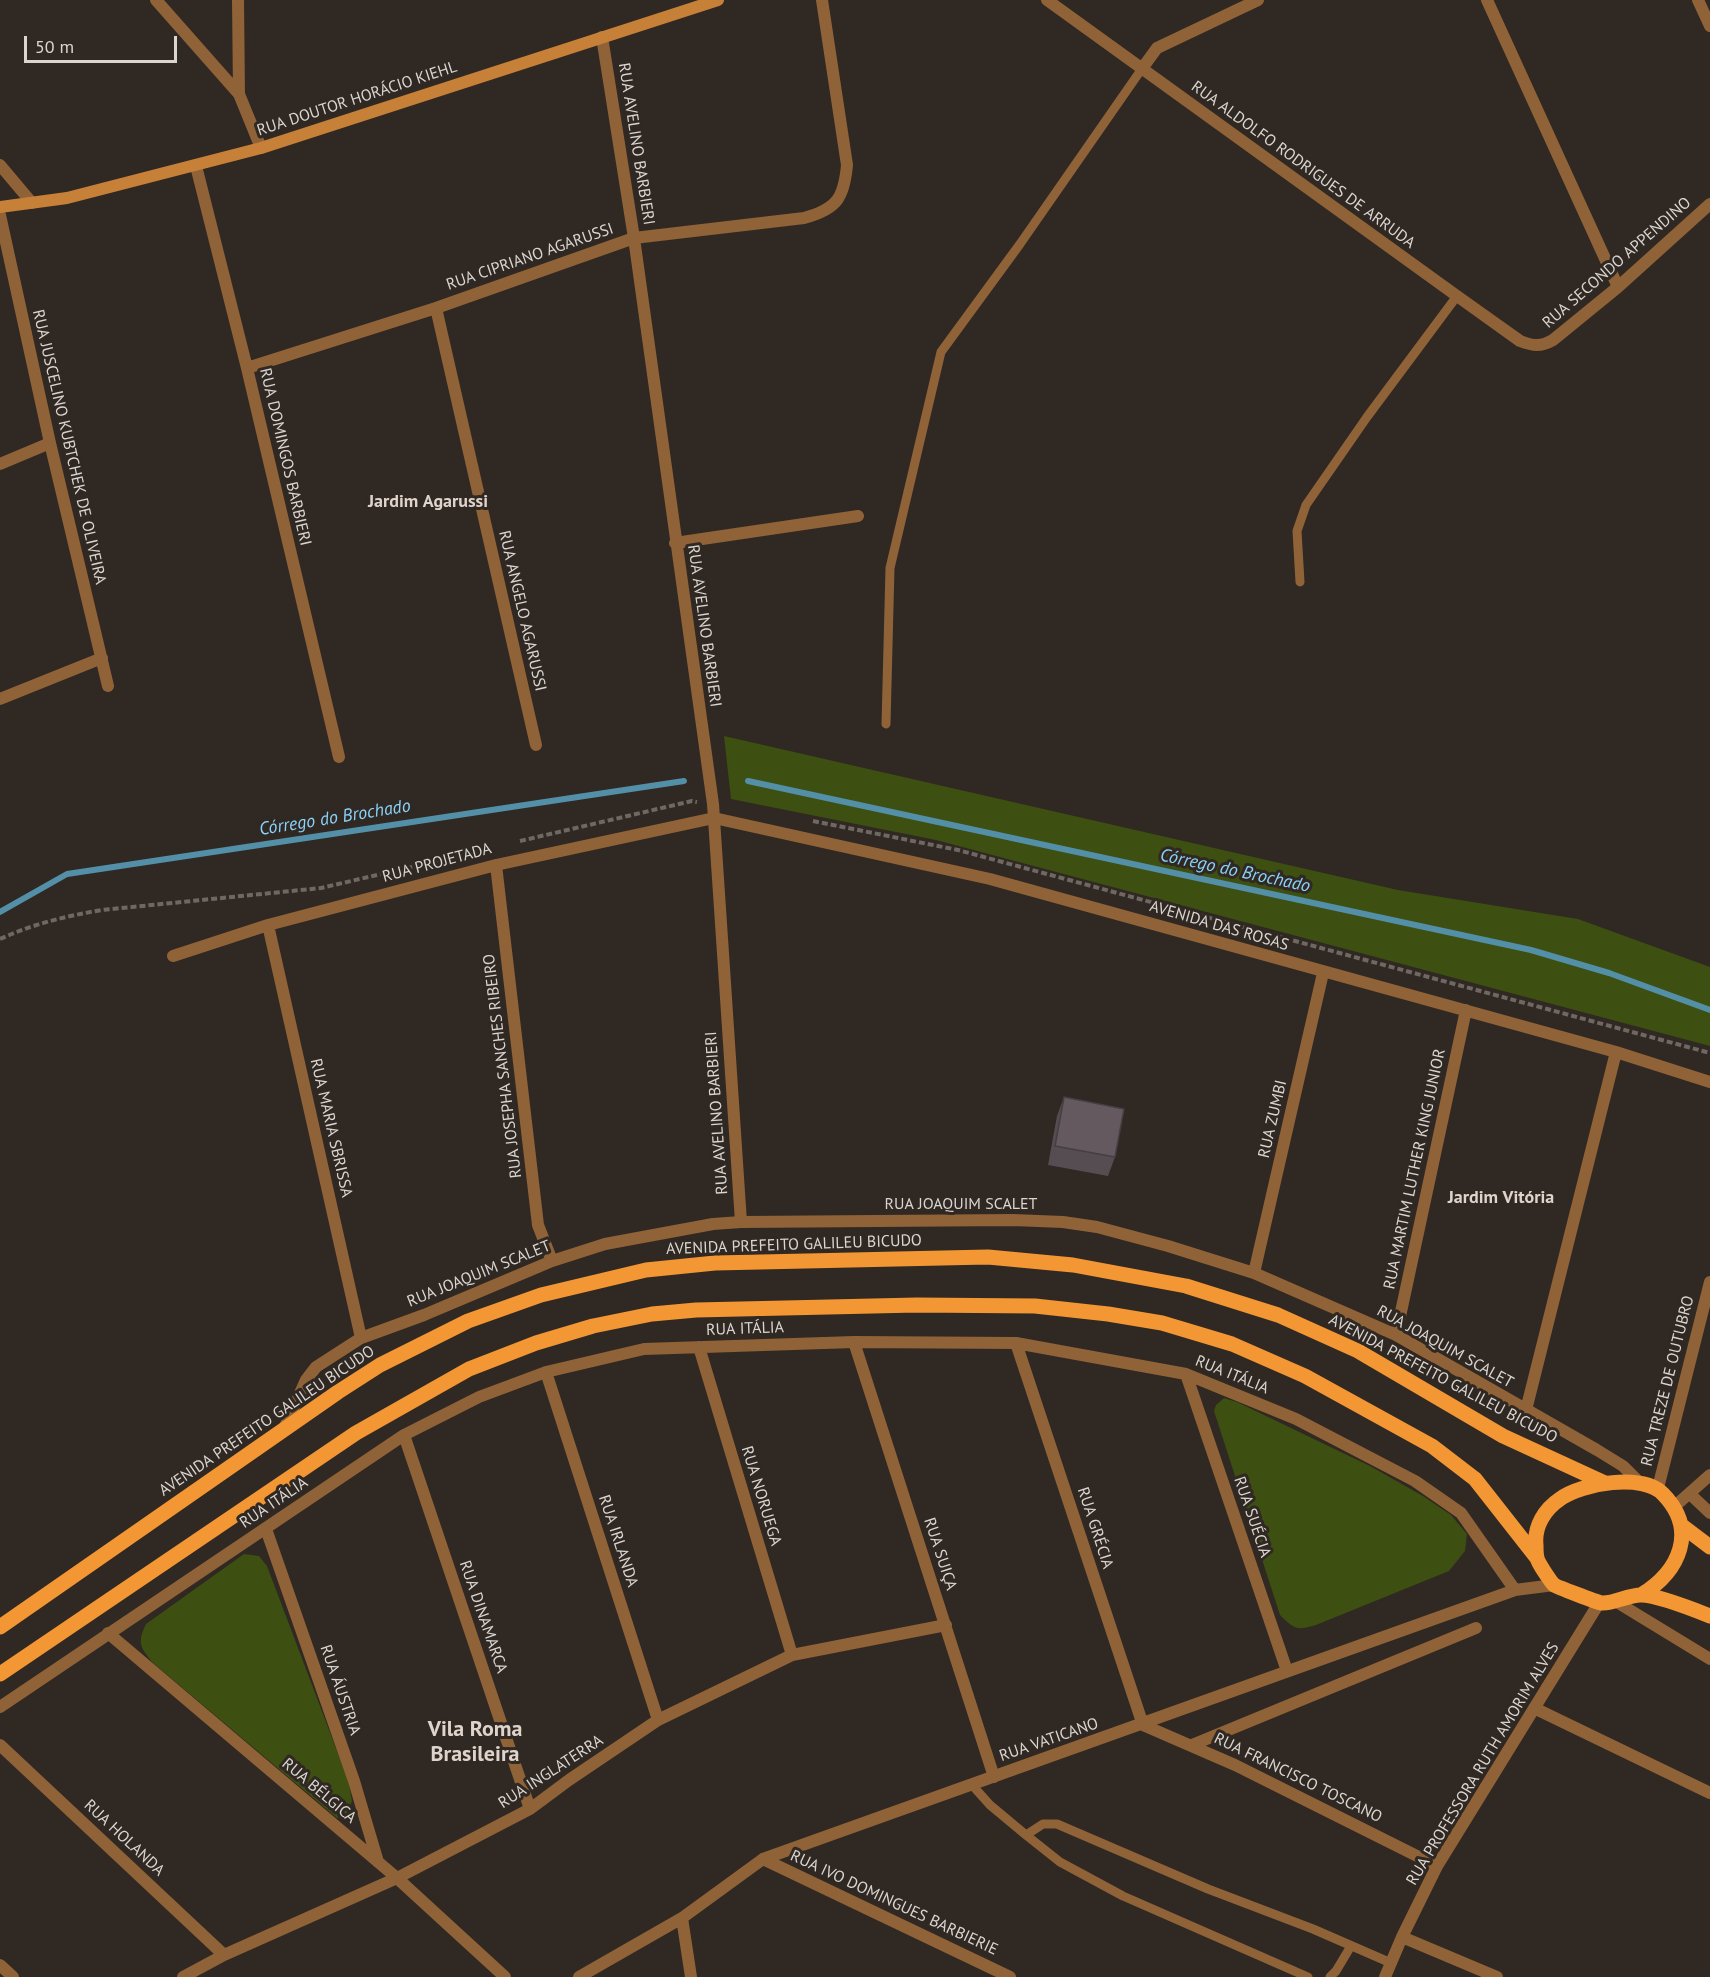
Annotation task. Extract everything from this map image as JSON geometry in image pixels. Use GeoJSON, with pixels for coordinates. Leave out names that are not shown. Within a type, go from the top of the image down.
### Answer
{"type":"FeatureCollection","features":[{"type":"Feature","properties":{"kind":"main road","name":"AVENIDA PREFEITO GALILEU BICUDO"},"geometry":{"type":"LineString","coordinates":[[0,1627],[284,1429],[380,1365],[468,1321],[541,1295],[646,1269],[715,1263],[988,1257],[1074,1265],[1186,1286],[1278,1315],[1358,1351],[1503,1436],[1605,1483]]}},
{"type":"Feature","properties":{"kind":"main road"},"geometry":{"type":"LineString","coordinates":[[0,1674],[356,1433],[469,1369],[536,1343],[593,1326],[652,1314],[696,1310],[917,1305],[1035,1306],[1162,1323],[1222,1341],[1305,1376],[1432,1446],[1475,1479],[1537,1558],[1554,1585],[1607,1602],[1641,1595],[1655,1586],[1674,1563],[1682,1544],[1681,1525],[1675,1506],[1658,1488],[1641,1484],[1605,1483],[1584,1488],[1560,1498],[1543,1515],[1535,1536],[1537,1558]]}},
{"type":"Feature","properties":{"kind":"main road"},"geometry":{"type":"LineString","coordinates":[[1681,1525],[1710,1547]]}},
{"type":"Feature","properties":{"kind":"main road"},"geometry":{"type":"LineString","coordinates":[[1641,1595],[1710,1616]]}},
{"type":"Feature","properties":{"kind":"street"},"geometry":{"type":"LineString","coordinates":[[156,0],[239,94],[261,148]]}},
{"type":"Feature","properties":{"kind":"street"},"geometry":{"type":"LineString","coordinates":[[238,0],[239,94]]}},
{"type":"Feature","properties":{"kind":"street","name":"RUA DOUTOR HORÁCIO KIEHL"},"geometry":{"type":"LineString","coordinates":[[0,207],[67,198],[261,148],[718,0]]}},
{"type":"Feature","properties":{"kind":"street","name":"RUA CIPRIANO AGARUSSI"},"geometry":{"type":"LineString","coordinates":[[247,368],[436,308],[634,238],[804,218],[820,213],[836,204],[845,187],[847,165],[822,0]]}},
{"type":"Feature","properties":{"kind":"street","name":"RUA ALDOLFO RODRIGUES DE ARRUDA"},"geometry":{"type":"LineString","coordinates":[[1047,0],[1141,70],[1520,341],[1532,346],[1544,345]]}},
{"type":"Feature","properties":{"kind":"street"},"geometry":{"type":"LineString","coordinates":[[1141,70],[1157,48],[1258,0]]}},
{"type":"Feature","properties":{"kind":"street"},"geometry":{"type":"LineString","coordinates":[[1487,0],[1618,286]]}},
{"type":"Feature","properties":{"kind":"street"},"geometry":{"type":"LineString","coordinates":[[1698,0],[1710,26]]}},
{"type":"Feature","properties":{"kind":"street","name":"RUA AVELINO BARBIERI"},"geometry":{"type":"LineString","coordinates":[[602,38],[634,238],[713,804],[741,1222]]}},
{"type":"Feature","properties":{"kind":"street"},"geometry":{"type":"LineString","coordinates":[[0,165],[32,203]]}},
{"type":"Feature","properties":{"kind":"street","name":"RUA DOMINGOS BARBIERI"},"geometry":{"type":"LineString","coordinates":[[196,166],[247,368],[339,757]]}},
{"type":"Feature","properties":{"kind":"street","name":"RUA SECONDO APPENDINO"},"geometry":{"type":"LineString","coordinates":[[1544,345],[1554,340],[1618,286],[1710,204]]}},
{"type":"Feature","properties":{"kind":"street","name":"RUA JUSCELINO KUBTCHEK DE OLIVEIRA"},"geometry":{"type":"LineString","coordinates":[[0,215],[50,443],[108,686]]}},
{"type":"Feature","properties":{"kind":"street","name":"RUA ANGELO AGARUSSI"},"geometry":{"type":"LineString","coordinates":[[436,308],[536,745]]}},
{"type":"Feature","properties":{"kind":"street"},"geometry":{"type":"LineString","coordinates":[[0,464],[50,443]]}},
{"type":"Feature","properties":{"kind":"street"},"geometry":{"type":"LineString","coordinates":[[675,543],[858,516]]}},
{"type":"Feature","properties":{"kind":"street"},"geometry":{"type":"LineString","coordinates":[[0,699],[102,657]]}},
{"type":"Feature","properties":{"kind":"street","name":"RUA PROJETADA"},"geometry":{"type":"LineString","coordinates":[[173,956],[268,925],[496,865],[714,818]]}},
{"type":"Feature","properties":{"kind":"street","name":"AVENIDA DAS ROSAS"},"geometry":{"type":"LineString","coordinates":[[714,818],[990,879],[1323,973],[1616,1052],[1710,1082]]}},
{"type":"Feature","properties":{"kind":"street","name":"RUA JOSEPHA SANCHES RIBEIRO"},"geometry":{"type":"LineString","coordinates":[[496,865],[538,1225],[552,1261]]}},
{"type":"Feature","properties":{"kind":"street","name":"RUA MARIA SBRISSA"},"geometry":{"type":"LineString","coordinates":[[268,925],[361,1338]]}},
{"type":"Feature","properties":{"kind":"street","name":"RUA ZUMBI"},"geometry":{"type":"LineString","coordinates":[[1254,1273],[1323,973]]}},
{"type":"Feature","properties":{"kind":"street","name":"RUA MARTIM LUTHER KING JUNIOR"},"geometry":{"type":"LineString","coordinates":[[1396,1335],[1466,1010]]}},
{"type":"Feature","properties":{"kind":"street"},"geometry":{"type":"LineString","coordinates":[[1526,1410],[1616,1052]]}},
{"type":"Feature","properties":{"kind":"street","name":"RUA JOAQUIM SCALET"},"geometry":{"type":"LineString","coordinates":[[284,1429],[306,1380],[316,1367],[361,1338],[424,1315],[552,1261],[605,1244],[713,1224],[741,1222],[1013,1220],[1063,1222],[1097,1227],[1158,1243],[1254,1273],[1396,1335],[1597,1450],[1623,1467],[1641,1484]]}},
{"type":"Feature","properties":{"kind":"street","name":"RUA TREZE DE OUTUBRO"},"geometry":{"type":"LineString","coordinates":[[1658,1488],[1710,1282]]}},
{"type":"Feature","properties":{"kind":"street","name":"RUA ITÁLIA"},"geometry":{"type":"LineString","coordinates":[[0,1707],[404,1435],[479,1397],[546,1372],[644,1349],[854,1342],[1016,1343],[1186,1374],[1296,1419],[1415,1480],[1461,1514],[1515,1590]]}},
{"type":"Feature","properties":{"kind":"street","name":"RUA SUIÇA"},"geometry":{"type":"LineString","coordinates":[[854,1342],[994,1777]]}},
{"type":"Feature","properties":{"kind":"street","name":"RUA GRÉCIA"},"geometry":{"type":"LineString","coordinates":[[1016,1343],[1143,1725]]}},
{"type":"Feature","properties":{"kind":"street","name":"RUA NORUEGA"},"geometry":{"type":"LineString","coordinates":[[699,1347],[792,1655]]}},
{"type":"Feature","properties":{"kind":"street","name":"RUA IRLANDA"},"geometry":{"type":"LineString","coordinates":[[546,1372],[658,1720]]}},
{"type":"Feature","properties":{"kind":"street","name":"RUA SUÉCIA"},"geometry":{"type":"LineString","coordinates":[[1186,1374],[1287,1671]]}},
{"type":"Feature","properties":{"kind":"street","name":"RUA DINAMARCA"},"geometry":{"type":"LineString","coordinates":[[404,1435],[530,1809]]}},
{"type":"Feature","properties":{"kind":"street"},"geometry":{"type":"LineString","coordinates":[[1675,1506],[1710,1475]]}},
{"type":"Feature","properties":{"kind":"street"},"geometry":{"type":"LineString","coordinates":[[1690,1494],[1710,1513]]}},
{"type":"Feature","properties":{"kind":"street","name":"RUA ÁUSTRIA"},"geometry":{"type":"LineString","coordinates":[[266,1529],[354,1781],[378,1863]]}},
{"type":"Feature","properties":{"kind":"street","name":"RUA VATICANO"},"geometry":{"type":"LineString","coordinates":[[579,1977],[681,1918],[763,1859],[1143,1725],[1515,1590],[1554,1585]]}},
{"type":"Feature","properties":{"kind":"street"},"geometry":{"type":"LineString","coordinates":[[1607,1602],[1710,1659]]}},
{"type":"Feature","properties":{"kind":"street","name":"RUA PROFESSORA RUTH AMORIM ALVES"},"geometry":{"type":"LineString","coordinates":[[1385,1977],[1437,1866],[1534,1708],[1607,1602]]}},
{"type":"Feature","properties":{"kind":"street","name":"RUA INGLATERRA"},"geometry":{"type":"LineString","coordinates":[[183,1977],[224,1955],[397,1878],[530,1809],[658,1720],[792,1655],[946,1625]]}},
{"type":"Feature","properties":{"kind":"street"},"geometry":{"type":"LineString","coordinates":[[1192,1745],[1476,1628]]}},
{"type":"Feature","properties":{"kind":"street","name":"RUA BÉLGICA"},"geometry":{"type":"LineString","coordinates":[[108,1633],[397,1878],[505,1977]]}},
{"type":"Feature","properties":{"kind":"street"},"geometry":{"type":"LineString","coordinates":[[1534,1708],[1710,1793]]}},
{"type":"Feature","properties":{"kind":"street","name":"RUA FRANCISCO TOSCANO"},"geometry":{"type":"LineString","coordinates":[[1143,1725],[1192,1745],[1302,1797],[1437,1866]]}},
{"type":"Feature","properties":{"kind":"street","name":"RUA HOLANDA"},"geometry":{"type":"LineString","coordinates":[[0,1745],[224,1955]]}},
{"type":"Feature","properties":{"kind":"street","name":"RUA IVO DOMINGUES BARBIERIE"},"geometry":{"type":"LineString","coordinates":[[763,1859],[1010,1977]]}},
{"type":"Feature","properties":{"kind":"street"},"geometry":{"type":"LineString","coordinates":[[681,1918],[691,1977]]}},
{"type":"Feature","properties":{"kind":"street"},"geometry":{"type":"LineString","coordinates":[[1402,1937],[1497,1977]]}},
{"type":"Feature","properties":{"kind":"street"},"geometry":{"type":"LineString","coordinates":[[0,1965],[13,1977]]}},
{"type":"Feature","properties":{"kind":"lane"},"geometry":{"type":"LineString","coordinates":[[885,724],[890,568],[941,352],[1020,244],[1141,70]]}},
{"type":"Feature","properties":{"kind":"lane"},"geometry":{"type":"LineString","coordinates":[[1300,582],[1297,531],[1306,505],[1367,417],[1457,296]]}},
{"type":"Feature","properties":{"kind":"lane"},"geometry":{"type":"LineString","coordinates":[[972,1785],[990,1804],[1060,1862],[1123,1896],[1308,1977]]}},
{"type":"Feature","properties":{"kind":"lane"},"geometry":{"type":"LineString","coordinates":[[1026,1835],[1043,1824],[1058,1824],[1208,1889],[1313,1929],[1391,1963]]}},
{"type":"Feature","properties":{"kind":"lane"},"geometry":{"type":"LineString","coordinates":[[1330,1977],[1351,1946]]}},
{"type":"Feature","properties":{"kind":"path"},"geometry":{"type":"LineString","coordinates":[[518,842],[692,801],[713,804]]}},
{"type":"Feature","properties":{"kind":"path"},"geometry":{"type":"LineString","coordinates":[[810,821],[958,850],[1710,1053]]}},
{"type":"Feature","properties":{"kind":"path"},"geometry":{"type":"LineString","coordinates":[[0,939],[17,931],[68,916],[102,910],[321,888],[483,850]]}},
{"type":"Feature","properties":{"kind":"green space"},"geometry":{"type":"Polygon","coordinates":[[[724,736],[1398,890],[1578,919],[1710,967],[1710,1046],[936,840],[731,799],[724,736]]]}},
{"type":"Feature","properties":{"kind":"green space"},"geometry":{"type":"Polygon","coordinates":[[[1224,1398],[1237,1402],[1370,1466],[1423,1496],[1451,1515],[1467,1534],[1465,1551],[1449,1571],[1316,1625],[1296,1628],[1280,1615],[1214,1411],[1216,1405],[1224,1398]]]}},
{"type":"Feature","properties":{"kind":"green space"},"geometry":{"type":"Polygon","coordinates":[[[244,1554],[259,1556],[267,1566],[348,1780],[352,1801],[346,1817],[337,1818],[153,1663],[141,1645],[141,1636],[146,1624],[244,1554]]]}},
{"type":"Feature","properties":{"kind":"building"},"geometry":{"type":"Polygon","coordinates":[[[1064,1097],[1124,1109],[1115,1157],[1055,1146],[1064,1097]]]}},
{"type":"Feature","properties":{"kind":"waterway","name":"Córrego do Brochado"},"geometry":{"type":"LineString","coordinates":[[0,912],[67,874],[684,781]]}},
{"type":"Feature","properties":{"kind":"waterway","name":"Córrego do Brochado"},"geometry":{"type":"LineString","coordinates":[[748,781],[1531,950],[1609,973],[1710,1010]]}},
{"type":"Feature","properties":{"kind":"district","name":"Jardim Agarussi"},"geometry":{"type":"Point","coordinates":[428,502]}},
{"type":"Feature","properties":{"kind":"district","name":"Jardim Vitória"},"geometry":{"type":"Point","coordinates":[1501,1198]}},
{"type":"Feature","properties":{"kind":"district","name":"Vila Roma Brasileira"},"geometry":{"type":"Point","coordinates":[475,1742]}}]}
